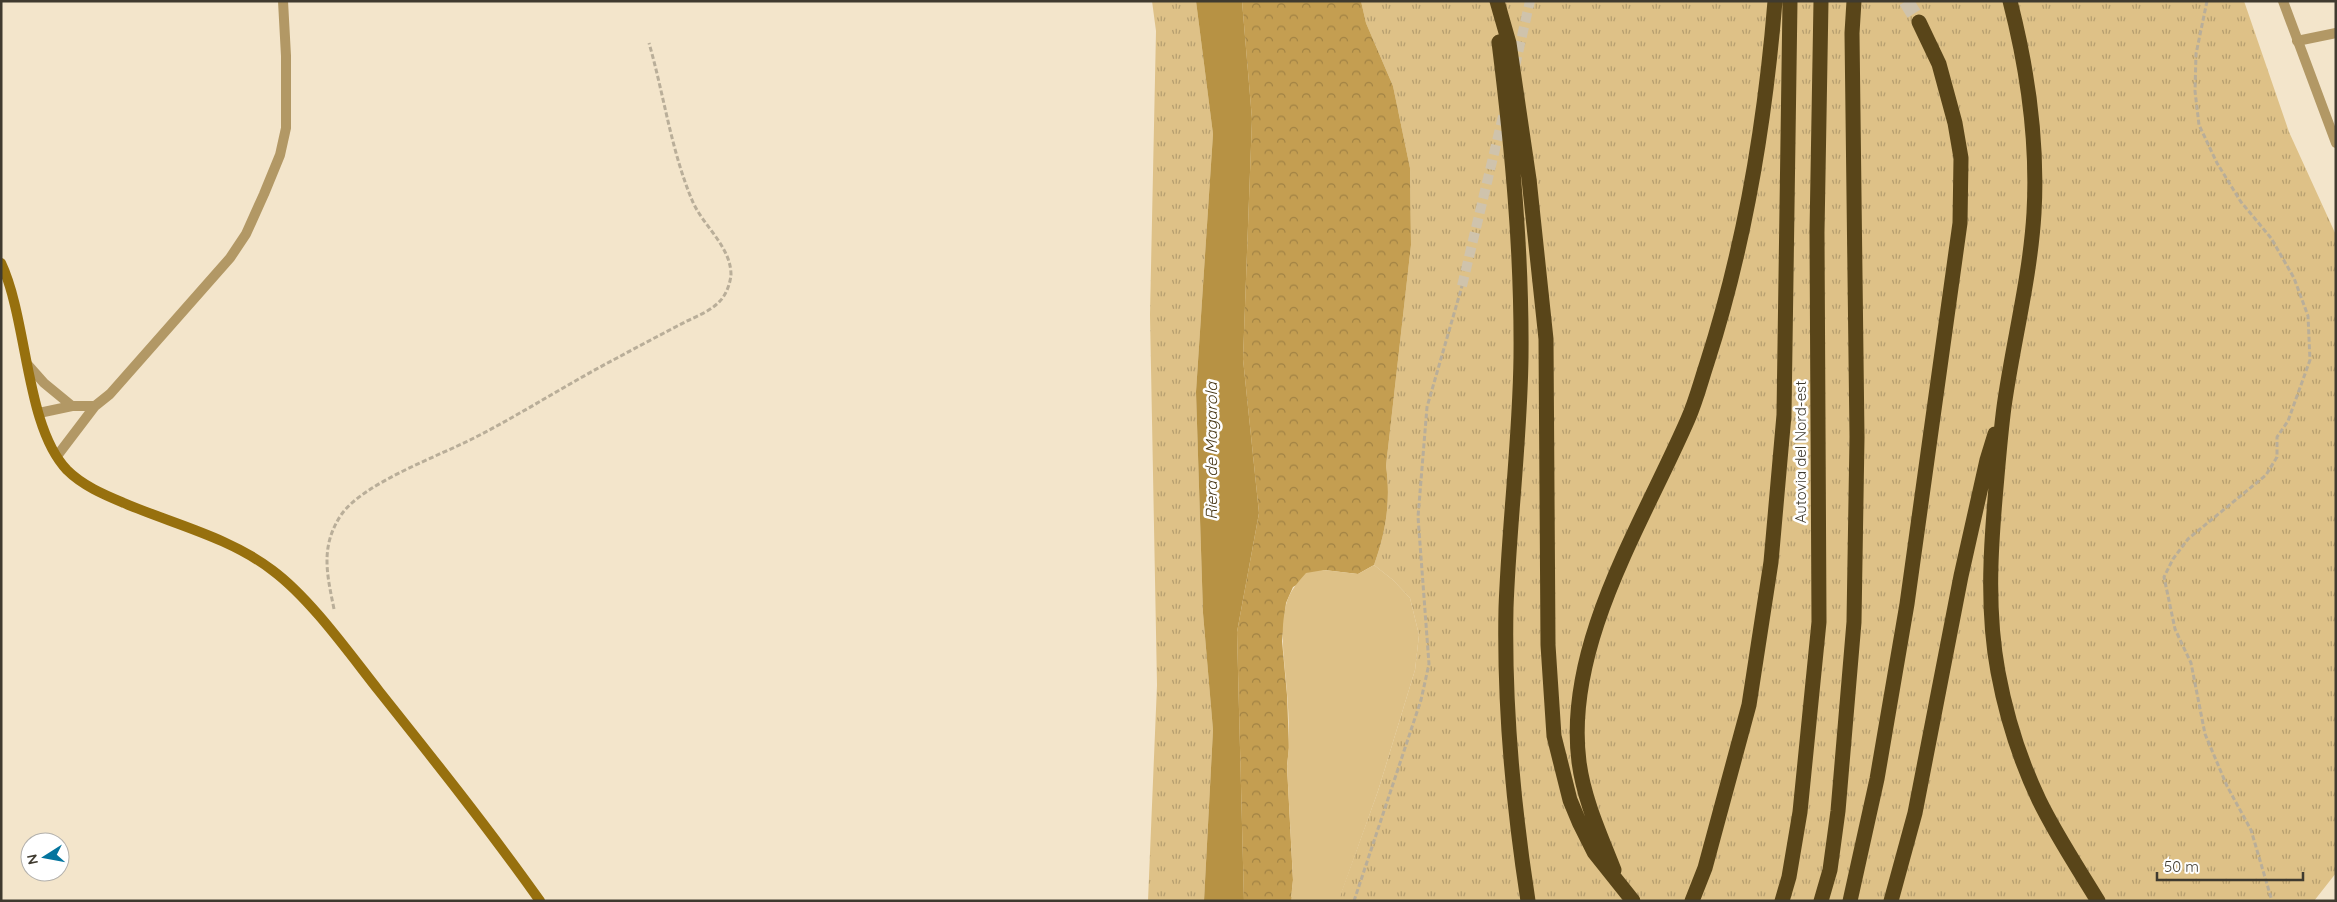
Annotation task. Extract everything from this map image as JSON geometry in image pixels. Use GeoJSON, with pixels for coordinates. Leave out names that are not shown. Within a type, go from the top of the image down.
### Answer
{"type":"FeatureCollection","features":[{"type":"Feature","properties":{"kind":"highway"},"geometry":{"type":"LineString","coordinates":[[1495,1],[1509,43],[1530,179],[1546,339],[1548,645],[1554,736],[1570,800],[1580,824],[1594,852],[1633,901]]}},
{"type":"Feature","properties":{"kind":"highway"},"geometry":{"type":"LineString","coordinates":[[1495,1],[1519,234],[1521,358],[1506,607],[1506,696],[1514,804],[1528,901]]}},
{"type":"Feature","properties":{"kind":"highway"},"geometry":{"type":"LineString","coordinates":[[1619,883],[1588,805],[1579,761],[1578,706],[1584,666],[1596,626],[1622,562],[1689,417],[1724,310],[1740,251],[1756,169],[1775,1]]}},
{"type":"Feature","properties":{"kind":"highway"},"geometry":{"type":"LineString","coordinates":[[1692,901],[1705,868],[1749,705],[1771,562],[1784,415],[1790,1]]}},
{"type":"Feature","properties":{"kind":"highway","name":"Autovia del Nord-est"},"geometry":{"type":"LineString","coordinates":[[1782,901],[1789,877],[1800,812],[1809,740],[1819,622],[1817,232],[1821,1]]}},
{"type":"Feature","properties":{"kind":"highway"},"geometry":{"type":"LineString","coordinates":[[1821,901],[1830,870],[1838,811],[1854,622],[1856,437],[1852,33],[1854,1]]}},
{"type":"Feature","properties":{"kind":"highway"},"geometry":{"type":"LineString","coordinates":[[2010,1],[2029,96],[2035,145],[2035,170],[2030,250],[2022,311],[2004,407],[1990,562],[1991,616],[1998,672],[2014,735],[2036,792],[2068,852],[2098,901]]}},
{"type":"Feature","properties":{"kind":"highway"},"geometry":{"type":"LineString","coordinates":[[1850,901],[1878,779],[1907,604],[1960,223],[1961,158],[1954,122],[1939,64],[1919,22]]}},
{"type":"Feature","properties":{"kind":"highway"},"geometry":{"type":"LineString","coordinates":[[1891,901],[1915,812],[1961,576],[1986,460],[2004,407]]}},
{"type":"Feature","properties":{"kind":"main road"},"geometry":{"type":"LineString","coordinates":[[1,263],[12,291],[39,413],[49,441],[67,470],[88,486],[160,518],[245,551],[274,571],[334,634],[466,801],[540,901]]}},
{"type":"Feature","properties":{"kind":"street"},"geometry":{"type":"LineString","coordinates":[[57,456],[95,406],[110,394],[212,280],[246,234],[280,155],[286,128],[286,56],[283,1]]}},
{"type":"Feature","properties":{"kind":"street"},"geometry":{"type":"LineString","coordinates":[[2283,1],[2336,143]]}},
{"type":"Feature","properties":{"kind":"street"},"geometry":{"type":"LineString","coordinates":[[2297,41],[2336,33]]}},
{"type":"Feature","properties":{"kind":"street"},"geometry":{"type":"LineString","coordinates":[[28,365],[44,383],[72,406]]}},
{"type":"Feature","properties":{"kind":"street"},"geometry":{"type":"LineString","coordinates":[[39,413],[72,406],[95,406]]}},
{"type":"Feature","properties":{"kind":"path"},"geometry":{"type":"LineString","coordinates":[[2207,1],[2196,54],[2195,91],[2199,125],[2217,163],[2241,202],[2271,238],[2294,278],[2308,316],[2310,360],[2288,421],[2277,437],[2277,457],[2266,476],[2188,539],[2164,577],[2175,629],[2191,663],[2206,734],[2227,786],[2252,830],[2272,901]]}},
{"type":"Feature","properties":{"kind":"path"},"geometry":{"type":"LineString","coordinates":[[334,634],[336,621],[325,565],[330,538],[336,524],[342,513],[352,504],[376,486],[476,437],[615,359],[698,316],[721,301],[728,288],[730,275],[724,250],[692,203],[677,162],[662,87],[649,43]]}},
{"type":"Feature","properties":{"kind":"path"},"geometry":{"type":"LineString","coordinates":[[1354,901],[1421,700],[1429,664],[1418,517],[1426,417],[1427,407],[1462,286]]}},
{"type":"Feature","properties":{"kind":"green space"},"geometry":{"type":"Polygon","coordinates":[[[1152,1],[1196,1],[1213,134],[1196,392],[1203,613],[1213,730],[1204,901],[1148,901],[1157,685],[1150,315],[1156,31],[1152,1]]]}},
{"type":"Feature","properties":{"kind":"green space"},"geometry":{"type":"Polygon","coordinates":[[[1242,1],[1361,1],[1366,23],[1393,86],[1410,168],[1411,245],[1386,466],[1388,504],[1378,553],[1374,565],[1358,574],[1324,570],[1293,587],[1286,603],[1282,641],[1289,748],[1287,766],[1293,880],[1291,901],[1244,901],[1237,632],[1259,513],[1243,359],[1252,119],[1242,1]]]}},
{"type":"Feature","properties":{"kind":"green space"},"geometry":{"type":"Polygon","coordinates":[[[1361,1],[2244,1],[2289,132],[2336,235],[2336,873],[2314,901],[1291,901],[1291,897],[1340,896],[1378,791],[1415,670],[1419,635],[1410,598],[1393,580],[1374,565],[1382,540],[1388,504],[1386,466],[1411,245],[1410,168],[1393,86],[1366,23],[1361,1]]]}},
{"type":"Feature","properties":{"kind":"green space"},"geometry":{"type":"Polygon","coordinates":[[[1374,565],[1393,580],[1410,598],[1419,635],[1415,670],[1378,791],[1340,897],[1291,897],[1293,880],[1287,766],[1289,720],[1283,649],[1283,627],[1287,600],[1306,573],[1324,570],[1358,574],[1374,565]]]}},
{"type":"Feature","properties":{"kind":"water","name":"Riera de Magarola"},"geometry":{"type":"Polygon","coordinates":[[[1196,1],[1242,1],[1252,119],[1243,359],[1259,513],[1237,632],[1244,901],[1204,901],[1213,730],[1203,613],[1196,392],[1213,134],[1196,1]]]}},
{"type":"Feature","properties":{"kind":"tunnel"},"geometry":{"type":"LineString","coordinates":[[1515,66],[1530,1]]}},
{"type":"Feature","properties":{"kind":"tunnel"},"geometry":{"type":"LineString","coordinates":[[1906,1],[1919,22]]}},
{"type":"Feature","properties":{"kind":"tunnel"},"geometry":{"type":"LineString","coordinates":[[1462,286],[1504,112]]}}]}
